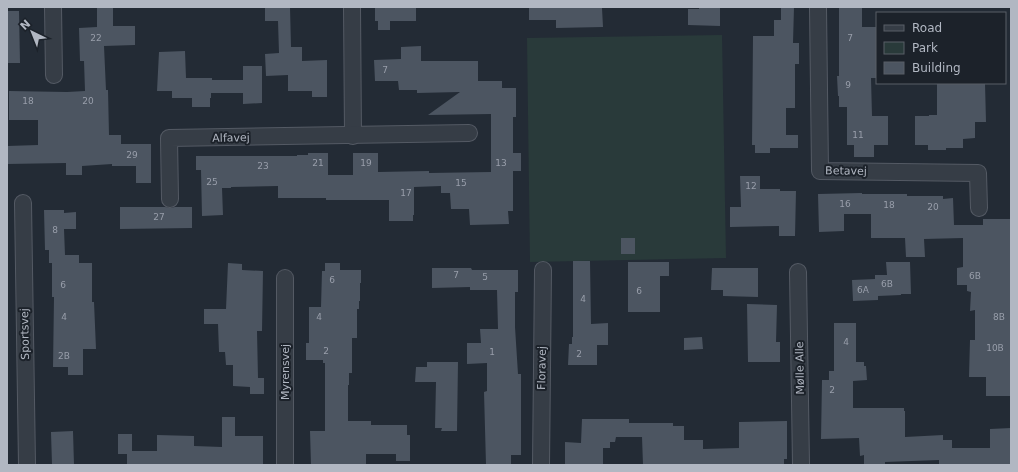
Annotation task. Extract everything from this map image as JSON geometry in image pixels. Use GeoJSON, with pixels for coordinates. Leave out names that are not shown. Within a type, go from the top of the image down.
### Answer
{"type":"FeatureCollection","features":[{"type":"Feature","properties":{"kind":"street"},"geometry":{"type":"LineString","coordinates":[[53,7],[54,75]]}},
{"type":"Feature","properties":{"kind":"street"},"geometry":{"type":"LineString","coordinates":[[352,7],[353,136]]}},
{"type":"Feature","properties":{"kind":"street","name":"Betavej"},"geometry":{"type":"LineString","coordinates":[[818,7],[820,171],[978,173],[979,208]]}},
{"type":"Feature","properties":{"kind":"street","name":"Alfavej"},"geometry":{"type":"LineString","coordinates":[[170,199],[169,138],[469,133]]}},
{"type":"Feature","properties":{"kind":"street","name":"Sportsvej"},"geometry":{"type":"LineString","coordinates":[[23,203],[26,465]]}},
{"type":"Feature","properties":{"kind":"street","name":"Floravej"},"geometry":{"type":"LineString","coordinates":[[541,465],[543,270]]}},
{"type":"Feature","properties":{"kind":"street","name":"Mølle Alle"},"geometry":{"type":"LineString","coordinates":[[798,272],[802,465]]}},
{"type":"Feature","properties":{"kind":"street","name":"Myrensvej"},"geometry":{"type":"LineString","coordinates":[[285,278],[285,465]]}},
{"type":"Feature","properties":{"kind":"green space"},"geometry":{"type":"Polygon","coordinates":[[[722,35],[726,258],[530,262],[527,38],[722,35]]]}},
{"type":"Feature","properties":{"kind":"building"},"geometry":{"type":"Polygon","coordinates":[[[97,7],[113,7],[113,26],[135,26],[135,45],[104,46],[106,90],[108,90],[109,135],[121,135],[121,144],[151,144],[151,183],[136,183],[136,166],[112,166],[112,164],[82,166],[82,175],[66,175],[66,163],[7,164],[7,146],[38,145],[38,120],[9,120],[9,91],[85,91],[84,61],[80,61],[79,28],[97,27],[97,7]]]}},
{"type":"Feature","properties":{"kind":"building"},"geometry":{"type":"Polygon","coordinates":[[[265,7],[290,7],[291,47],[302,47],[302,61],[327,60],[327,97],[312,97],[312,91],[288,91],[288,75],[266,76],[265,54],[279,53],[278,21],[265,21],[265,7]]]}},
{"type":"Feature","properties":{"kind":"building"},"geometry":{"type":"Polygon","coordinates":[[[375,7],[416,7],[416,21],[390,21],[390,30],[378,30],[378,21],[375,21],[375,7]]]}},
{"type":"Feature","properties":{"kind":"building"},"geometry":{"type":"Polygon","coordinates":[[[529,7],[602,8],[603,27],[556,28],[556,20],[529,20],[529,7]]]}},
{"type":"Feature","properties":{"kind":"building"},"geometry":{"type":"Polygon","coordinates":[[[699,7],[720,7],[720,26],[688,25],[688,9],[699,9],[699,7]]]}},
{"type":"Feature","properties":{"kind":"building"},"geometry":{"type":"Polygon","coordinates":[[[781,7],[794,7],[793,43],[799,43],[799,64],[795,64],[795,108],[786,108],[786,135],[798,135],[798,148],[770,148],[770,153],[755,153],[755,145],[752,145],[753,36],[774,36],[774,20],[781,20],[781,7]]]}},
{"type":"Feature","properties":{"kind":"building"},"geometry":{"type":"Polygon","coordinates":[[[839,7],[862,7],[862,27],[876,27],[876,78],[871,78],[872,116],[888,116],[888,145],[874,145],[874,157],[854,157],[854,145],[847,145],[847,107],[839,107],[837,76],[839,76],[839,7]]]}},
{"type":"Feature","properties":{"kind":"building"},"geometry":{"type":"Polygon","coordinates":[[[7,11],[19,11],[20,63],[7,63],[7,11]]]}},
{"type":"Feature","properties":{"kind":"building"},"geometry":{"type":"Polygon","coordinates":[[[421,46],[421,61],[478,61],[478,81],[502,81],[502,88],[516,88],[516,117],[513,117],[513,153],[521,153],[521,171],[513,171],[513,211],[508,211],[509,224],[470,225],[469,209],[451,209],[450,193],[441,193],[441,186],[414,187],[413,221],[389,221],[389,200],[278,198],[278,186],[222,188],[223,215],[202,216],[201,170],[196,170],[196,156],[297,156],[308,155],[308,153],[328,153],[328,175],[353,175],[353,153],[378,153],[378,172],[491,172],[491,114],[428,115],[460,92],[417,93],[417,90],[399,90],[398,81],[375,81],[374,60],[401,59],[401,47],[421,46]]]}},
{"type":"Feature","properties":{"kind":"building"},"geometry":{"type":"Polygon","coordinates":[[[185,51],[186,78],[243,80],[243,66],[262,66],[262,103],[243,104],[243,93],[211,93],[210,107],[192,107],[192,98],[172,98],[172,91],[157,91],[159,52],[185,51]]]}},
{"type":"Feature","properties":{"kind":"building"},"geometry":{"type":"Polygon","coordinates":[[[937,84],[985,84],[986,122],[975,122],[975,138],[963,139],[963,148],[928,150],[928,145],[915,145],[915,116],[937,115],[937,84]]]}},
{"type":"Feature","properties":{"kind":"building"},"geometry":{"type":"Polygon","coordinates":[[[740,176],[760,176],[760,189],[796,191],[795,236],[779,236],[779,226],[730,227],[730,207],[741,207],[740,176]]]}},
{"type":"Feature","properties":{"kind":"building"},"geometry":{"type":"Polygon","coordinates":[[[818,194],[907,194],[907,196],[943,196],[943,199],[953,198],[954,225],[983,225],[983,219],[1011,219],[1011,396],[986,396],[986,377],[969,377],[970,340],[975,340],[975,310],[970,311],[971,292],[967,291],[967,285],[957,285],[957,268],[963,267],[963,238],[924,239],[925,257],[906,257],[905,238],[871,238],[871,214],[844,214],[844,231],[819,232],[818,194]]]}},
{"type":"Feature","properties":{"kind":"building"},"geometry":{"type":"Polygon","coordinates":[[[120,207],[192,207],[192,228],[120,229],[120,207]]]}},
{"type":"Feature","properties":{"kind":"building"},"geometry":{"type":"Polygon","coordinates":[[[44,210],[64,210],[64,213],[76,212],[76,229],[64,229],[65,255],[79,255],[79,263],[92,263],[92,302],[94,302],[96,349],[83,349],[83,375],[68,375],[68,367],[53,367],[54,297],[52,297],[52,263],[49,263],[49,250],[45,250],[44,210]]]}},
{"type":"Feature","properties":{"kind":"building"},"geometry":{"type":"Polygon","coordinates":[[[621,238],[635,238],[635,254],[621,254],[621,238]]]}},
{"type":"Feature","properties":{"kind":"building"},"geometry":{"type":"Polygon","coordinates":[[[573,261],[590,261],[591,324],[608,323],[608,345],[597,345],[597,365],[568,365],[569,344],[572,344],[573,337],[573,261]]]}},
{"type":"Feature","properties":{"kind":"building"},"geometry":{"type":"Polygon","coordinates":[[[628,262],[669,262],[669,276],[660,276],[660,312],[628,312],[628,262]]]}},
{"type":"Feature","properties":{"kind":"building"},"geometry":{"type":"Polygon","coordinates":[[[886,262],[910,262],[911,294],[878,296],[878,300],[853,301],[852,280],[875,279],[875,275],[887,275],[886,262]]]}},
{"type":"Feature","properties":{"kind":"building"},"geometry":{"type":"Polygon","coordinates":[[[228,263],[242,264],[242,270],[263,271],[262,331],[257,331],[258,378],[264,378],[264,394],[250,394],[250,387],[233,386],[233,365],[226,365],[225,352],[219,352],[218,324],[204,324],[204,309],[226,309],[228,263]]]}},
{"type":"Feature","properties":{"kind":"building"},"geometry":{"type":"Polygon","coordinates":[[[325,263],[340,263],[340,270],[361,270],[360,301],[359,309],[357,309],[357,338],[352,338],[352,373],[349,373],[348,385],[348,421],[371,421],[371,425],[407,425],[407,435],[410,435],[410,461],[396,461],[396,454],[366,454],[366,465],[311,465],[310,431],[325,431],[325,363],[323,363],[323,360],[306,360],[306,343],[309,343],[309,307],[321,307],[322,271],[325,271],[325,263]]]}},
{"type":"Feature","properties":{"kind":"building"},"geometry":{"type":"Polygon","coordinates":[[[432,268],[518,270],[518,292],[515,292],[515,327],[518,374],[521,374],[521,455],[511,455],[511,465],[486,465],[484,392],[487,391],[487,363],[467,364],[467,343],[481,343],[480,329],[498,329],[497,290],[470,290],[470,287],[432,288],[432,268]]]}},
{"type":"Feature","properties":{"kind":"building"},"geometry":{"type":"Polygon","coordinates":[[[712,268],[758,268],[758,297],[723,296],[723,290],[711,290],[712,268]]]}},
{"type":"Feature","properties":{"kind":"building"},"geometry":{"type":"Polygon","coordinates":[[[747,304],[777,305],[776,342],[780,342],[780,362],[748,362],[747,304]]]}},
{"type":"Feature","properties":{"kind":"building"},"geometry":{"type":"Polygon","coordinates":[[[834,323],[856,323],[856,362],[864,362],[864,366],[866,366],[867,380],[853,381],[853,408],[904,408],[905,437],[943,435],[943,440],[952,440],[952,448],[990,448],[990,429],[1011,428],[1011,465],[939,465],[939,460],[885,462],[885,465],[864,465],[864,455],[860,456],[859,438],[821,439],[822,380],[829,380],[829,371],[834,371],[834,323]]]}},
{"type":"Feature","properties":{"kind":"building"},"geometry":{"type":"Polygon","coordinates":[[[702,337],[703,349],[684,350],[684,338],[702,337]]]}},
{"type":"Feature","properties":{"kind":"building"},"geometry":{"type":"Polygon","coordinates":[[[427,362],[458,362],[457,431],[441,431],[442,428],[435,428],[436,382],[415,382],[416,367],[427,367],[427,362]]]}},
{"type":"Feature","properties":{"kind":"building"},"geometry":{"type":"Polygon","coordinates":[[[222,417],[235,417],[235,436],[263,436],[263,465],[127,465],[127,454],[118,454],[118,434],[132,434],[132,451],[157,451],[157,435],[194,436],[194,446],[222,447],[222,417]]]}},
{"type":"Feature","properties":{"kind":"building"},"geometry":{"type":"Polygon","coordinates":[[[582,419],[629,419],[629,423],[673,423],[673,426],[684,426],[684,440],[703,440],[703,449],[739,448],[739,422],[787,421],[787,459],[784,459],[784,465],[643,465],[642,437],[616,437],[615,442],[610,442],[610,448],[603,448],[603,465],[565,465],[565,442],[581,443],[582,419]]]}},
{"type":"Feature","properties":{"kind":"building"},"geometry":{"type":"Polygon","coordinates":[[[73,431],[74,465],[52,465],[51,432],[73,431]]]}}]}
